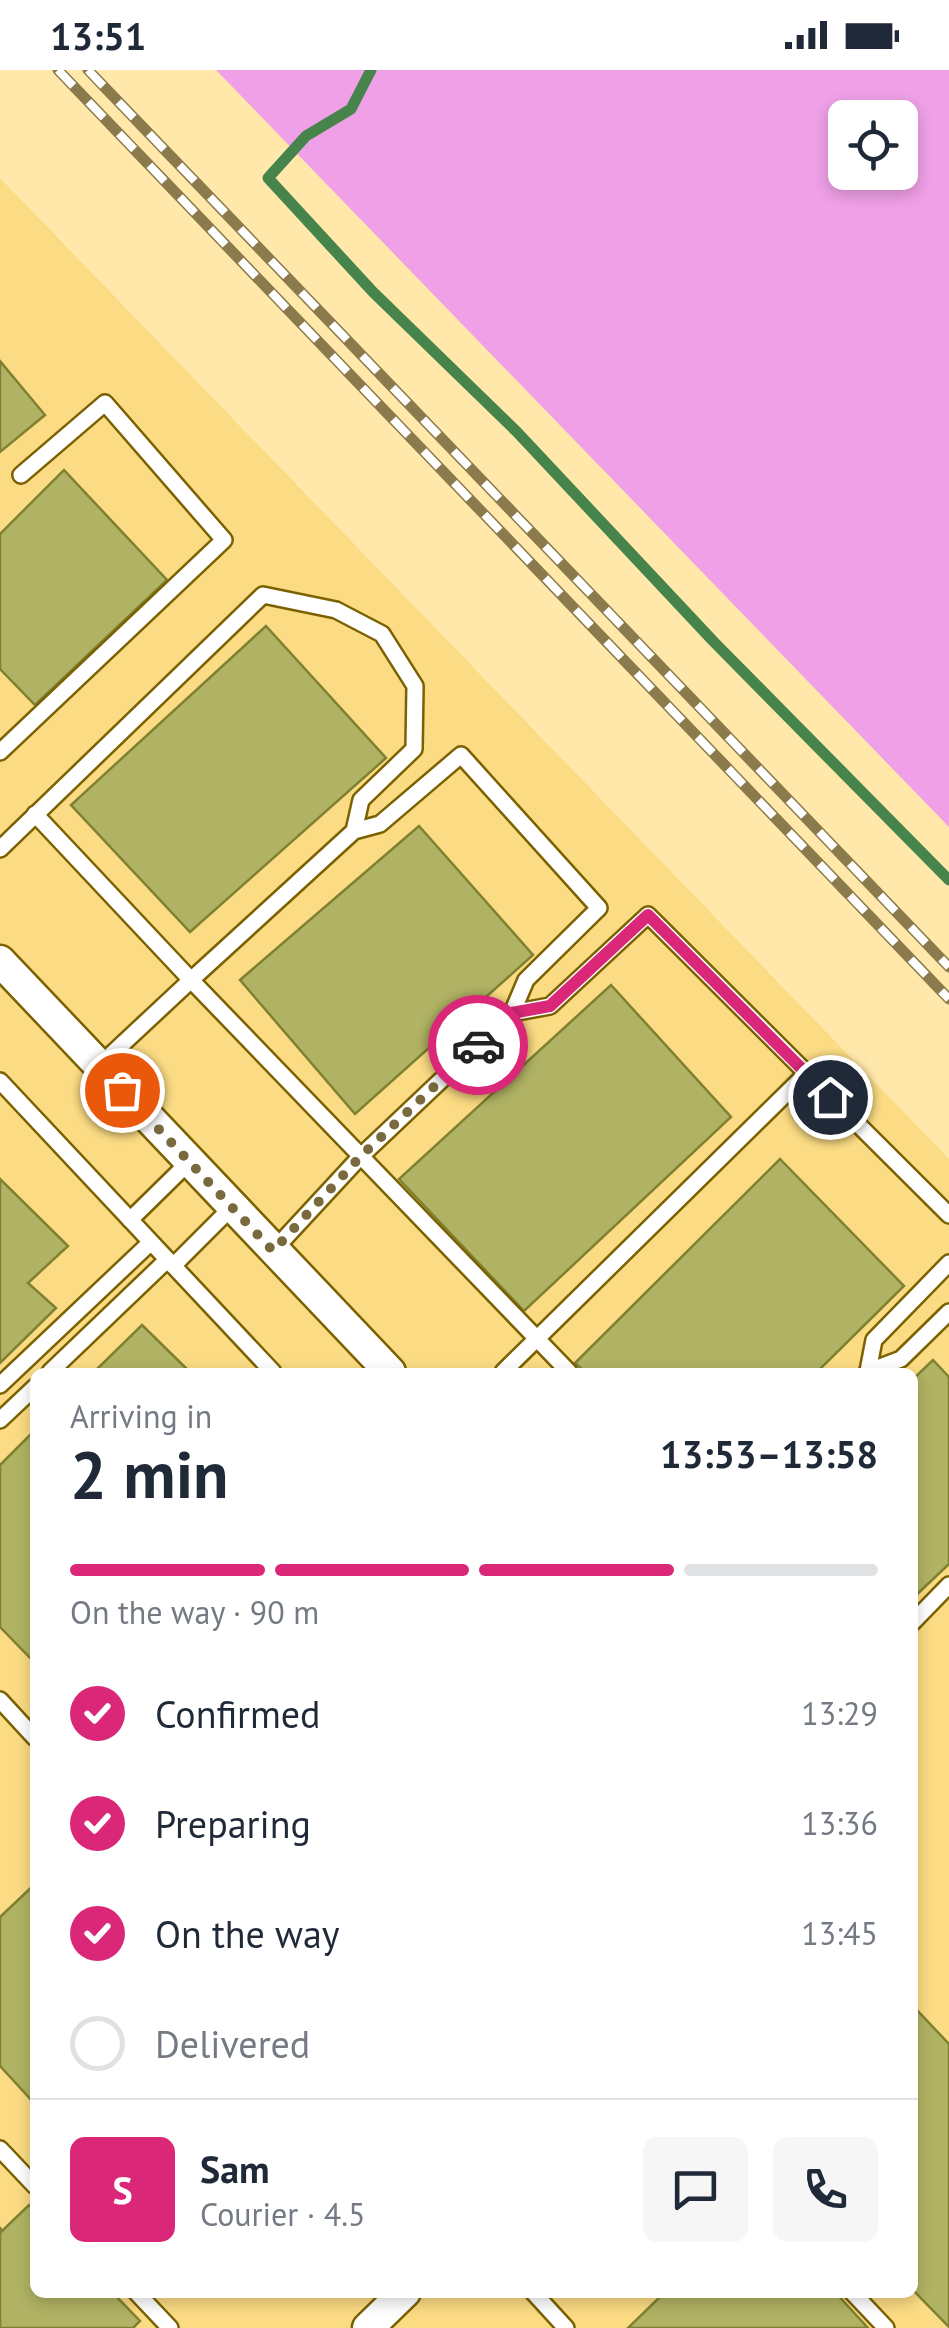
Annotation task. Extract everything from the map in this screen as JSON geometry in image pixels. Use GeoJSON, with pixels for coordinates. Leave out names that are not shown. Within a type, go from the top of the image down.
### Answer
{"type":"FeatureCollection","features":[{"type":"Feature","properties":{"kind":"street"},"geometry":{"type":"LineString","coordinates":[[0,961],[386,1368]]}},
{"type":"Feature","properties":{"kind":"street"},"geometry":{"type":"LineString","coordinates":[[368,2328],[399,2298]]}},
{"type":"Feature","properties":{"kind":"lane"},"geometry":{"type":"LineString","coordinates":[[3,742],[224,540],[105,403],[21,476]]}},
{"type":"Feature","properties":{"kind":"lane"},"geometry":{"type":"LineString","coordinates":[[0,849],[263,595],[336,610],[382,634],[415,686],[414,749],[361,800],[354,831]]}},
{"type":"Feature","properties":{"kind":"lane"},"geometry":{"type":"LineString","coordinates":[[100,1066],[354,831],[380,824],[460,755],[599,908],[526,980],[512,1013],[360,1157],[273,1251]]}},
{"type":"Feature","properties":{"kind":"lane"},"geometry":{"type":"LineString","coordinates":[[36,814],[565,1368]]}},
{"type":"Feature","properties":{"kind":"lane"},"geometry":{"type":"LineString","coordinates":[[512,1013],[550,1006],[648,915],[949,1215]]}},
{"type":"Feature","properties":{"kind":"lane"},"geometry":{"type":"LineString","coordinates":[[507,1368],[807,1073]]}},
{"type":"Feature","properties":{"kind":"lane"},"geometry":{"type":"LineString","coordinates":[[0,1081],[269,1368]]}},
{"type":"Feature","properties":{"kind":"lane"},"geometry":{"type":"LineString","coordinates":[[130,1220],[190,1162]]}},
{"type":"Feature","properties":{"kind":"lane"},"geometry":{"type":"LineString","coordinates":[[54,1368],[232,1207]]}},
{"type":"Feature","properties":{"kind":"lane"},"geometry":{"type":"LineString","coordinates":[[0,1385],[151,1242]]}},
{"type":"Feature","properties":{"kind":"lane"},"geometry":{"type":"LineString","coordinates":[[869,1368],[874,1340],[949,1263]]}},
{"type":"Feature","properties":{"kind":"lane"},"geometry":{"type":"LineString","coordinates":[[879,1368],[900,1360],[949,1312]]}},
{"type":"Feature","properties":{"kind":"lane"},"geometry":{"type":"LineString","coordinates":[[0,1420],[30,1392]]}},
{"type":"Feature","properties":{"kind":"lane"},"geometry":{"type":"LineString","coordinates":[[918,1617],[949,1585]]}},
{"type":"Feature","properties":{"kind":"lane"},"geometry":{"type":"LineString","coordinates":[[0,1700],[30,1733]]}},
{"type":"Feature","properties":{"kind":"lane"},"geometry":{"type":"LineString","coordinates":[[0,2149],[30,2181]]}},
{"type":"Feature","properties":{"kind":"lane"},"geometry":{"type":"LineString","coordinates":[[142,2298],[170,2328]]}},
{"type":"Feature","properties":{"kind":"lane"},"geometry":{"type":"LineString","coordinates":[[538,2298],[566,2328]]}},
{"type":"Feature","properties":{"kind":"lane"},"geometry":{"type":"LineString","coordinates":[[858,2298],[886,2328]]}},
{"type":"Feature","properties":{"kind":"shaded area"},"geometry":{"type":"Polygon","coordinates":[[[216,70],[949,70],[949,827],[216,70]]]}},
{"type":"Feature","properties":{"kind":"shaded area"},"geometry":{"type":"Polygon","coordinates":[[[0,178],[949,1159],[949,2328],[0,2328],[0,178]]]}},
{"type":"Feature","properties":{"kind":"building"},"geometry":{"type":"Polygon","coordinates":[[[0,361],[45,415],[0,452],[0,361]]]}},
{"type":"Feature","properties":{"kind":"building"},"geometry":{"type":"Polygon","coordinates":[[[64,470],[167,580],[35,705],[0,669],[0,534],[64,470]]]}},
{"type":"Feature","properties":{"kind":"building"},"geometry":{"type":"Polygon","coordinates":[[[266,626],[386,758],[190,932],[71,805],[266,626]]]}},
{"type":"Feature","properties":{"kind":"building"},"geometry":{"type":"Polygon","coordinates":[[[419,826],[533,955],[355,1114],[240,980],[419,826]]]}},
{"type":"Feature","properties":{"kind":"building"},"geometry":{"type":"Polygon","coordinates":[[[611,985],[731,1117],[524,1311],[399,1179],[611,985]]]}},
{"type":"Feature","properties":{"kind":"building"},"geometry":{"type":"Polygon","coordinates":[[[780,1159],[904,1286],[821,1368],[581,1368],[575,1363],[780,1159]]]}},
{"type":"Feature","properties":{"kind":"building"},"geometry":{"type":"Polygon","coordinates":[[[0,1179],[68,1246],[28,1283],[56,1308],[0,1363],[0,1179]]]}},
{"type":"Feature","properties":{"kind":"building"},"geometry":{"type":"Polygon","coordinates":[[[142,1325],[186,1368],[98,1368],[142,1325]]]}},
{"type":"Feature","properties":{"kind":"building"},"geometry":{"type":"Polygon","coordinates":[[[933,1360],[949,1377],[949,1564],[918,1593],[918,1374],[933,1360]]]}},
{"type":"Feature","properties":{"kind":"building"},"geometry":{"type":"Polygon","coordinates":[[[30,1435],[30,1658],[0,1627],[0,1465],[30,1435]]]}},
{"type":"Feature","properties":{"kind":"building"},"geometry":{"type":"Polygon","coordinates":[[[30,1889],[30,2099],[0,2066],[0,1917],[30,1889]]]}},
{"type":"Feature","properties":{"kind":"building"},"geometry":{"type":"Polygon","coordinates":[[[918,2011],[949,2044],[949,2327],[918,2295],[918,2011]]]}},
{"type":"Feature","properties":{"kind":"building"},"geometry":{"type":"Polygon","coordinates":[[[29,2205],[30,2298],[118,2298],[140,2321],[133,2328],[0,2328],[0,2228],[2,2231],[29,2205]]]}},
{"type":"Feature","properties":{"kind":"building"},"geometry":{"type":"Polygon","coordinates":[[[659,2298],[840,2298],[868,2328],[628,2328],[659,2298]]]}},
{"type":"Feature","properties":{"kind":"waterway"},"geometry":{"type":"LineString","coordinates":[[371,70],[351,109],[306,136],[268,178],[373,292],[517,432],[714,642],[949,880]]}},
{"type":"Feature","properties":{"kind":"railway"},"geometry":{"type":"LineString","coordinates":[[58,70],[949,999]]}},
{"type":"Feature","properties":{"kind":"railway"},"geometry":{"type":"LineString","coordinates":[[88,70],[949,967]]}},
{"type":"Feature","properties":{"kind":"way so far"},"geometry":{"type":"LineString","coordinates":[[122,1090],[273,1251],[360,1157],[478,1045]]}},
{"type":"Feature","properties":{"kind":"route"},"geometry":{"type":"LineString","coordinates":[[478,1045],[512,1013],[550,1006],[648,915],[830,1097]]}}]}
